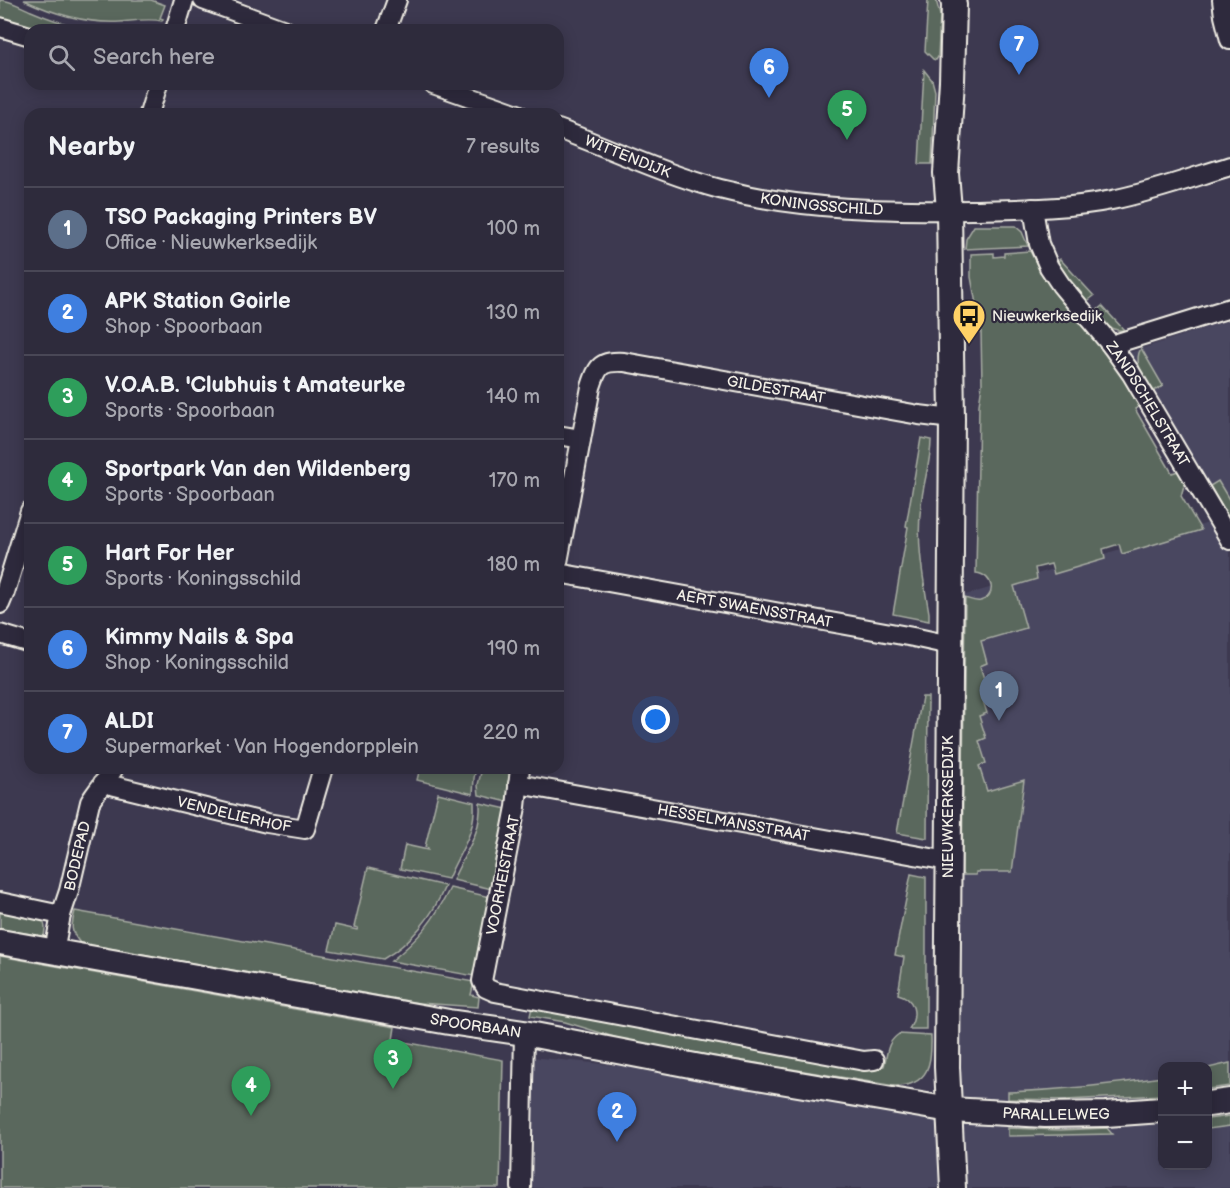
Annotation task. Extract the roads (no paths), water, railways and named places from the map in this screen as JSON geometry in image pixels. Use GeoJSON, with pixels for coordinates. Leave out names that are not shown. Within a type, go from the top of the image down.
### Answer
{"type":"FeatureCollection","features":[{"type":"Feature","properties":{"kind":"street"},"geometry":{"type":"LineString","coordinates":[[177,24],[184,0]]}},
{"type":"Feature","properties":{"kind":"street"},"geometry":{"type":"LineString","coordinates":[[203,0],[269,24]]}},
{"type":"Feature","properties":{"kind":"street"},"geometry":{"type":"LineString","coordinates":[[388,24],[397,0]]}},
{"type":"Feature","properties":{"kind":"street","name":"NIEUWKERKSEDIJK"},"geometry":{"type":"LineString","coordinates":[[953,0],[952,81],[946,172],[949,210],[952,419],[947,1067],[953,1188]]}},
{"type":"Feature","properties":{"kind":"street"},"geometry":{"type":"LineString","coordinates":[[1222,0],[1230,40]]}},
{"type":"Feature","properties":{"kind":"street"},"geometry":{"type":"LineString","coordinates":[[0,27],[24,34]]}},
{"type":"Feature","properties":{"kind":"street"},"geometry":{"type":"LineString","coordinates":[[151,108],[156,90]]}},
{"type":"Feature","properties":{"kind":"street"},"geometry":{"type":"LineString","coordinates":[[450,90],[501,108]]}},
{"type":"Feature","properties":{"kind":"street","name":"WITTENDIJK"},"geometry":{"type":"LineString","coordinates":[[564,131],[698,182]]}},
{"type":"Feature","properties":{"kind":"street","name":"KONINGSSCHILD"},"geometry":{"type":"LineString","coordinates":[[698,182],[720,189],[793,203],[876,210],[1033,208],[1062,207],[1113,200],[1230,166]]}},
{"type":"Feature","properties":{"kind":"street","name":"ZANDSCHELSTRAAT"},"geometry":{"type":"LineString","coordinates":[[1033,208],[1039,244],[1049,267],[1131,373],[1230,540]]}},
{"type":"Feature","properties":{"kind":"street"},"geometry":{"type":"LineString","coordinates":[[1111,345],[1230,308]]}},
{"type":"Feature","properties":{"kind":"street","name":"GILDESTRAAT"},"geometry":{"type":"LineString","coordinates":[[581,440],[596,370],[610,362],[624,362],[952,419]]}},
{"type":"Feature","properties":{"kind":"street"},"geometry":{"type":"LineString","coordinates":[[564,436],[581,440],[564,530]]}},
{"type":"Feature","properties":{"kind":"street"},"geometry":{"type":"LineString","coordinates":[[0,604],[24,531]]}},
{"type":"Feature","properties":{"kind":"street","name":"AERT SWAENSSTRAAT"},"geometry":{"type":"LineString","coordinates":[[564,574],[890,632],[950,645]]}},
{"type":"Feature","properties":{"kind":"street"},"geometry":{"type":"LineString","coordinates":[[0,634],[24,641]]}},
{"type":"Feature","properties":{"kind":"street","name":"BODEPAD"},"geometry":{"type":"LineString","coordinates":[[54,951],[90,802],[110,774]]}},
{"type":"Feature","properties":{"kind":"street","name":"VENDELIERHOF"},"geometry":{"type":"LineString","coordinates":[[103,783],[267,823],[305,829],[321,774]]}},
{"type":"Feature","properties":{"kind":"street","name":"HESSELMANSSTRAAT"},"geometry":{"type":"LineString","coordinates":[[519,776],[948,861]]}},
{"type":"Feature","properties":{"kind":"street","name":"VOORHEISTRAAT"},"geometry":{"type":"LineString","coordinates":[[519,776],[516,807],[482,981],[486,988],[526,999],[874,1060]]}},
{"type":"Feature","properties":{"kind":"street"},"geometry":{"type":"LineString","coordinates":[[0,902],[61,915]]}},
{"type":"Feature","properties":{"kind":"street","name":"SPOORBAAN"},"geometry":{"type":"LineString","coordinates":[[0,942],[950,1110]]}},
{"type":"Feature","properties":{"kind":"street"},"geometry":{"type":"LineString","coordinates":[[521,1188],[524,1033]]}},
{"type":"Feature","properties":{"kind":"street"},"geometry":{"type":"LineString","coordinates":[[1212,1103],[1230,1101]]}},
{"type":"Feature","properties":{"kind":"street","name":"PARALLELWEG"},"geometry":{"type":"LineString","coordinates":[[950,1110],[1045,1114],[1106,1114],[1158,1110]]}},
{"type":"Feature","properties":{"kind":"place","name":"ALDI"},"geometry":{"type":"Point","coordinates":[1019,75]}},
{"type":"Feature","properties":{"kind":"place","name":"Kimmy Nails & Spa"},"geometry":{"type":"Point","coordinates":[769,98]}},
{"type":"Feature","properties":{"kind":"place","name":"Hart For Her"},"geometry":{"type":"Point","coordinates":[847,140]}},
{"type":"Feature","properties":{"kind":"place","name":"Nieuwkerksedijk"},"geometry":{"type":"Point","coordinates":[969,345]}},
{"type":"Feature","properties":{"kind":"place","name":"TSO Packaging Printers BV"},"geometry":{"type":"Point","coordinates":[999,721]}},
{"type":"Feature","properties":{"kind":"place","name":"V.O.A.B. 'Clubhuis t Amateurke"},"geometry":{"type":"Point","coordinates":[393,1089]}},
{"type":"Feature","properties":{"kind":"place","name":"Sportpark Van den Wildenberg"},"geometry":{"type":"Point","coordinates":[251,1116]}},
{"type":"Feature","properties":{"kind":"place","name":"APK Station Goirle"},"geometry":{"type":"Point","coordinates":[617,1142]}}]}
